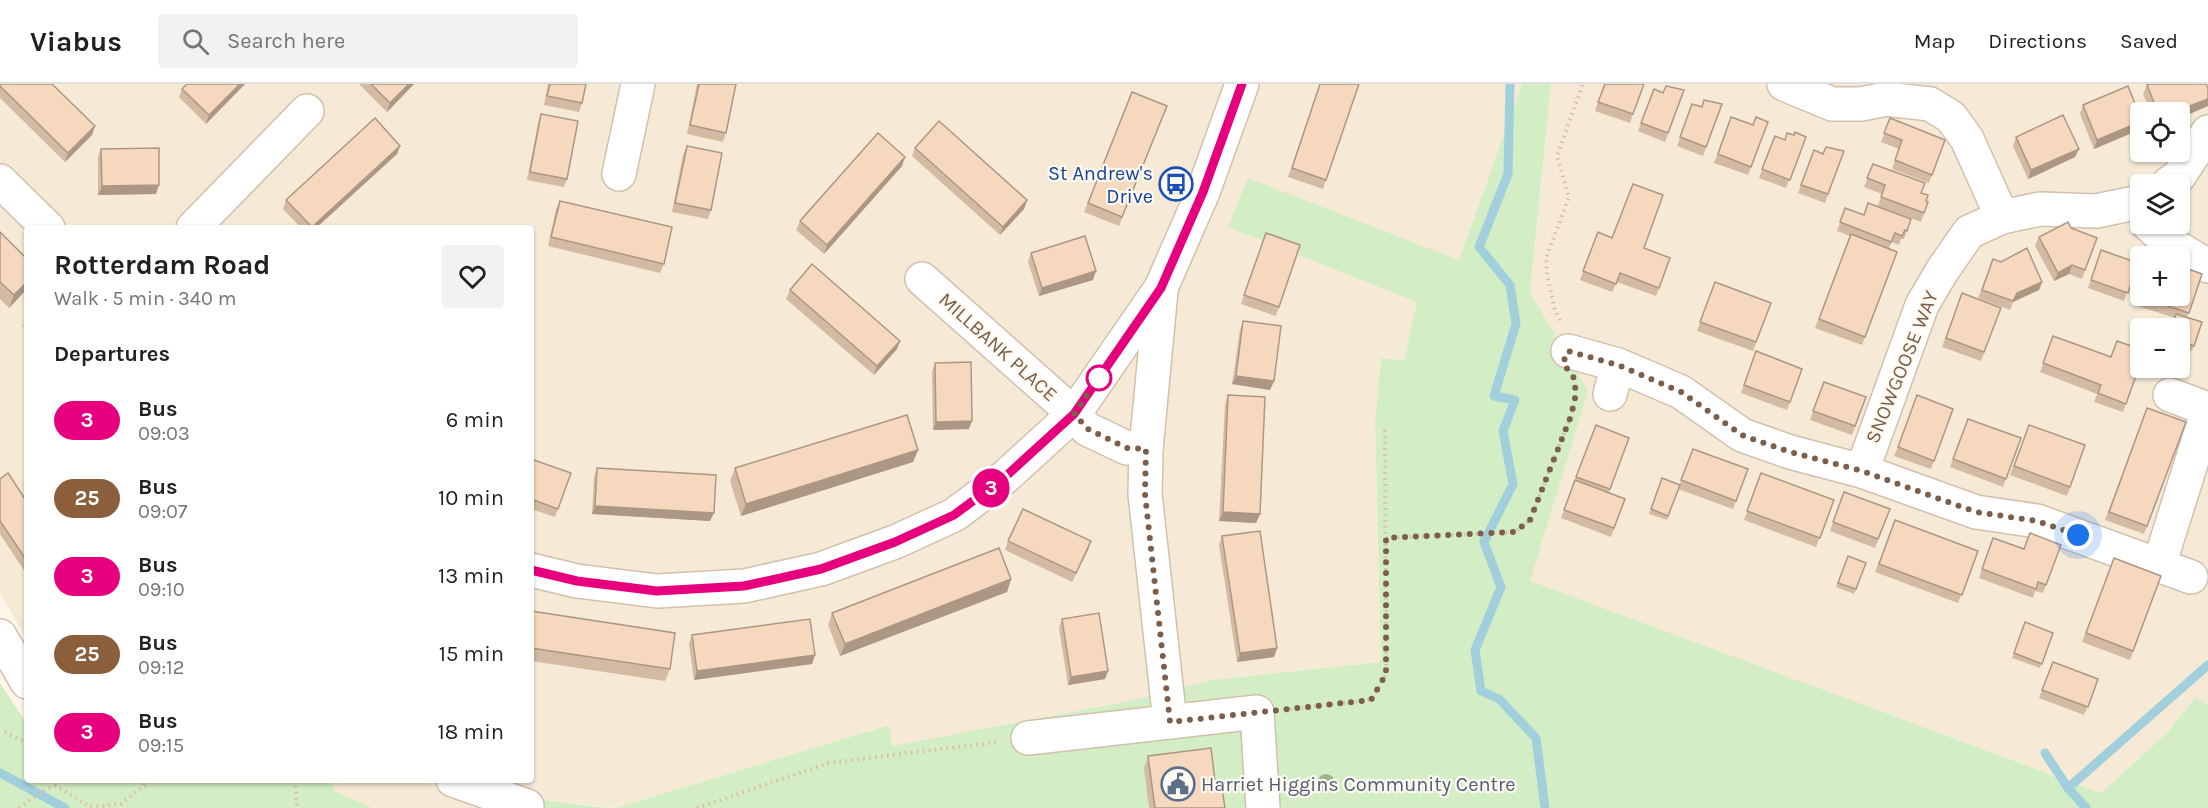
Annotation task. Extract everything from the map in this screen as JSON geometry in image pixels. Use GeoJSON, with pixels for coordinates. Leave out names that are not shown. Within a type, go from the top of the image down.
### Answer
{"type":"FeatureCollection","features":[{"type":"Feature","properties":{"kind":"street"},"geometry":{"type":"LineString","coordinates":[[619,174],[638,84]]}},
{"type":"Feature","properties":{"kind":"street"},"geometry":{"type":"LineString","coordinates":[[534,571],[577,581],[657,591],[744,586],[821,569],[895,542],[954,515],[1005,477],[1074,414],[1161,288],[1203,192],[1242,84]]}},
{"type":"Feature","properties":{"kind":"street"},"geometry":{"type":"LineString","coordinates":[[1784,84],[1832,104],[1861,104],[1934,94],[1967,139],[2002,217]]}},
{"type":"Feature","properties":{"kind":"street"},"geometry":{"type":"LineString","coordinates":[[196,225],[307,111]]}},
{"type":"Feature","properties":{"kind":"street"},"geometry":{"type":"LineString","coordinates":[[2180,174],[2208,132]]}},
{"type":"Feature","properties":{"kind":"street"},"geometry":{"type":"LineString","coordinates":[[0,181],[45,225]]}},
{"type":"Feature","properties":{"kind":"street","name":"SNOWGOOSE WAY"},"geometry":{"type":"LineString","coordinates":[[1862,471],[1922,305],[1970,232],[2002,217],[2040,209],[2130,212]]}},
{"type":"Feature","properties":{"kind":"street"},"geometry":{"type":"LineString","coordinates":[[2160,234],[2168,242],[2208,266]]}},
{"type":"Feature","properties":{"kind":"street","name":"MILLBANK PLACE"},"geometry":{"type":"LineString","coordinates":[[922,279],[1088,429],[1127,448],[1146,449]]}},
{"type":"Feature","properties":{"kind":"street"},"geometry":{"type":"LineString","coordinates":[[1161,288],[1146,449],[1145,494],[1170,722]]}},
{"type":"Feature","properties":{"kind":"street"},"geometry":{"type":"LineString","coordinates":[[1568,351],[1614,380],[1681,392],[1742,435],[1790,452],[1862,471],[1976,512],[2037,521],[2192,577]]}},
{"type":"Feature","properties":{"kind":"street"},"geometry":{"type":"LineString","coordinates":[[2159,565],[2208,409],[2170,395]]}},
{"type":"Feature","properties":{"kind":"street"},"geometry":{"type":"LineString","coordinates":[[0,636],[24,677]]}},
{"type":"Feature","properties":{"kind":"street"},"geometry":{"type":"LineString","coordinates":[[1028,738],[1257,712],[1263,808]]}},
{"type":"Feature","properties":{"kind":"street"},"geometry":{"type":"LineString","coordinates":[[462,783],[527,806]]}},
{"type":"Feature","properties":{"kind":"path"},"geometry":{"type":"LineString","coordinates":[[1386,538],[1515,532],[1530,520],[1571,416],[1576,394],[1574,378],[1563,363],[1568,351],[1569,337],[1555,310],[1547,275],[1546,258],[1569,197],[1557,156],[1583,84]]}},
{"type":"Feature","properties":{"kind":"path"},"geometry":{"type":"LineString","coordinates":[[1257,712],[1371,700],[1386,674],[1385,430]]}},
{"type":"Feature","properties":{"kind":"path"},"geometry":{"type":"LineString","coordinates":[[5,732],[24,741]]}},
{"type":"Feature","properties":{"kind":"path"},"geometry":{"type":"LineString","coordinates":[[697,808],[829,763],[1028,738]]}},
{"type":"Feature","properties":{"kind":"path"},"geometry":{"type":"LineString","coordinates":[[21,807],[46,789],[56,786],[90,807],[120,804],[149,783]]}},
{"type":"Feature","properties":{"kind":"path"},"geometry":{"type":"LineString","coordinates":[[294,783],[297,808]]}},
{"type":"Feature","properties":{"kind":"shaded area"},"geometry":{"type":"Polygon","coordinates":[[[0,84],[1522,84],[1459,260],[1249,179],[1229,227],[1417,301],[1404,360],[1381,358],[1375,422],[1381,662],[1212,680],[1129,701],[892,746],[888,725],[616,808],[529,798],[526,808],[373,808],[334,791],[333,783],[534,783],[534,225],[24,225],[24,635],[0,593],[0,84]]]}},
{"type":"Feature","properties":{"kind":"shaded area"},"geometry":{"type":"Polygon","coordinates":[[[1551,84],[2208,84],[2208,706],[2196,698],[2167,733],[2102,793],[1529,581],[1588,391],[1530,292],[1551,84]]]}},
{"type":"Feature","properties":{"kind":"green space"},"geometry":{"type":"Polygon","coordinates":[[[1522,84],[1551,84],[1530,292],[1588,391],[1530,581],[2101,793],[2167,733],[2196,697],[2208,706],[2208,808],[616,808],[889,725],[892,746],[1129,701],[1212,680],[1381,662],[1375,422],[1381,358],[1404,360],[1417,302],[1228,227],[1248,178],[1459,260],[1522,84]]]}},
{"type":"Feature","properties":{"kind":"green space"},"geometry":{"type":"Polygon","coordinates":[[[0,683],[24,719],[24,783],[333,783],[334,791],[373,808],[0,808],[0,683]]]}},
{"type":"Feature","properties":{"kind":"green space"},"geometry":{"type":"Polygon","coordinates":[[[528,798],[608,808],[526,808],[528,798]]]}},
{"type":"Feature","properties":{"kind":"building"},"geometry":{"type":"Polygon","coordinates":[[[0,84],[52,84],[95,126],[68,153],[0,84]]]}},
{"type":"Feature","properties":{"kind":"building"},"geometry":{"type":"Polygon","coordinates":[[[187,84],[240,84],[209,115],[182,89],[187,84]]]}},
{"type":"Feature","properties":{"kind":"building"},"geometry":{"type":"Polygon","coordinates":[[[371,84],[409,84],[390,103],[371,84]]]}},
{"type":"Feature","properties":{"kind":"building"},"geometry":{"type":"Polygon","coordinates":[[[550,84],[586,84],[582,103],[547,96],[550,84]]]}},
{"type":"Feature","properties":{"kind":"building"},"geometry":{"type":"Polygon","coordinates":[[[699,84],[736,84],[726,133],[690,125],[699,84]]]}},
{"type":"Feature","properties":{"kind":"building"},"geometry":{"type":"Polygon","coordinates":[[[1320,84],[1359,84],[1326,180],[1292,168],[1320,84]]]}},
{"type":"Feature","properties":{"kind":"building"},"geometry":{"type":"Polygon","coordinates":[[[1605,84],[1644,84],[1633,114],[1598,102],[1605,84]]]}},
{"type":"Feature","properties":{"kind":"building"},"geometry":{"type":"Polygon","coordinates":[[[2206,84],[2208,99],[2190,106],[2190,102],[2154,102],[2147,85],[2206,84]]]}},
{"type":"Feature","properties":{"kind":"building"},"geometry":{"type":"Polygon","coordinates":[[[1666,86],[1684,90],[1668,133],[1641,123],[1654,89],[1663,93],[1666,86]]]}},
{"type":"Feature","properties":{"kind":"building"},"geometry":{"type":"Polygon","coordinates":[[[2128,86],[2134,102],[2130,102],[2130,126],[2097,140],[2083,105],[2128,86]]]}},
{"type":"Feature","properties":{"kind":"building"},"geometry":{"type":"Polygon","coordinates":[[[1132,92],[1167,106],[1122,217],[1088,203],[1132,92]]]}},
{"type":"Feature","properties":{"kind":"building"},"geometry":{"type":"Polygon","coordinates":[[[1704,100],[1722,104],[1706,147],[1680,137],[1692,104],[1702,107],[1704,100]]]}},
{"type":"Feature","properties":{"kind":"building"},"geometry":{"type":"Polygon","coordinates":[[[541,114],[578,121],[567,179],[530,172],[541,114]]]}},
{"type":"Feature","properties":{"kind":"building"},"geometry":{"type":"Polygon","coordinates":[[[2063,115],[2079,149],[2031,170],[2016,137],[2063,115]]]}},
{"type":"Feature","properties":{"kind":"building"},"geometry":{"type":"Polygon","coordinates":[[[1731,117],[1753,125],[1756,117],[1768,122],[1751,167],[1718,154],[1731,117]]]}},
{"type":"Feature","properties":{"kind":"building"},"geometry":{"type":"Polygon","coordinates":[[[375,118],[400,146],[314,225],[310,225],[286,200],[375,118]]]}},
{"type":"Feature","properties":{"kind":"building"},"geometry":{"type":"Polygon","coordinates":[[[1890,118],[1945,140],[1932,175],[1895,160],[1902,140],[1884,133],[1890,118]]]}},
{"type":"Feature","properties":{"kind":"building"},"geometry":{"type":"Polygon","coordinates":[[[939,121],[1027,200],[1003,227],[915,148],[939,121]]]}},
{"type":"Feature","properties":{"kind":"building"},"geometry":{"type":"Polygon","coordinates":[[[1795,132],[1806,137],[1790,180],[1762,169],[1775,136],[1785,140],[1787,133],[1794,135],[1795,132]]]}},
{"type":"Feature","properties":{"kind":"building"},"geometry":{"type":"Polygon","coordinates":[[[878,133],[905,157],[827,245],[800,221],[878,133]]]}},
{"type":"Feature","properties":{"kind":"building"},"geometry":{"type":"Polygon","coordinates":[[[687,146],[722,153],[711,210],[675,203],[687,146]]]}},
{"type":"Feature","properties":{"kind":"building"},"geometry":{"type":"Polygon","coordinates":[[[1826,147],[1844,151],[1828,194],[1801,185],[1814,150],[1823,154],[1826,147]]]}},
{"type":"Feature","properties":{"kind":"building"},"geometry":{"type":"Polygon","coordinates":[[[159,148],[159,185],[102,186],[101,149],[159,148]]]}},
{"type":"Feature","properties":{"kind":"building"},"geometry":{"type":"Polygon","coordinates":[[[1873,164],[1925,183],[1921,193],[1928,195],[1924,213],[1881,197],[1885,185],[1867,178],[1873,164]]]}},
{"type":"Feature","properties":{"kind":"building"},"geometry":{"type":"Polygon","coordinates":[[[1633,184],[1663,195],[1644,248],[1670,258],[1659,288],[1620,273],[1616,284],[1583,271],[1598,232],[1612,238],[1633,184]]]}},
{"type":"Feature","properties":{"kind":"building"},"geometry":{"type":"Polygon","coordinates":[[[560,201],[672,227],[664,264],[551,237],[560,201]]]}},
{"type":"Feature","properties":{"kind":"building"},"geometry":{"type":"Polygon","coordinates":[[[1868,203],[1911,219],[1907,231],[1905,230],[1902,236],[1895,233],[1891,242],[1840,222],[1845,208],[1864,215],[1868,203]]]}},
{"type":"Feature","properties":{"kind":"building"},"geometry":{"type":"Polygon","coordinates":[[[2068,222],[2071,228],[2097,238],[2085,270],[2072,265],[2058,273],[2039,237],[2068,222]]]}},
{"type":"Feature","properties":{"kind":"building"},"geometry":{"type":"Polygon","coordinates":[[[0,232],[24,256],[24,285],[14,295],[0,282],[0,232]]]}},
{"type":"Feature","properties":{"kind":"building"},"geometry":{"type":"Polygon","coordinates":[[[1266,233],[1300,245],[1279,307],[1244,295],[1266,233]]]}},
{"type":"Feature","properties":{"kind":"building"},"geometry":{"type":"Polygon","coordinates":[[[1851,234],[1897,252],[1865,337],[1819,319],[1851,234]]]}},
{"type":"Feature","properties":{"kind":"building"},"geometry":{"type":"Polygon","coordinates":[[[1085,236],[1096,271],[1042,288],[1031,253],[1085,236]]]}},
{"type":"Feature","properties":{"kind":"building"},"geometry":{"type":"Polygon","coordinates":[[[2027,248],[2042,282],[2017,293],[2013,301],[1982,290],[1993,259],[2001,262],[2027,248]]]}},
{"type":"Feature","properties":{"kind":"building"},"geometry":{"type":"Polygon","coordinates":[[[2101,250],[2130,260],[2128,293],[2091,280],[2101,250]]]}},
{"type":"Feature","properties":{"kind":"building"},"geometry":{"type":"Polygon","coordinates":[[[812,264],[900,341],[877,366],[790,290],[812,264]]]}},
{"type":"Feature","properties":{"kind":"building"},"geometry":{"type":"Polygon","coordinates":[[[2190,270],[2202,274],[2189,313],[2168,306],[2190,306],[2190,270]]]}},
{"type":"Feature","properties":{"kind":"building"},"geometry":{"type":"Polygon","coordinates":[[[1715,282],[1771,303],[1756,342],[1700,322],[1715,282]]]}},
{"type":"Feature","properties":{"kind":"building"},"geometry":{"type":"Polygon","coordinates":[[[1962,293],[2001,308],[1984,352],[1946,338],[1962,293]]]}},
{"type":"Feature","properties":{"kind":"building"},"geometry":{"type":"Polygon","coordinates":[[[2176,314],[2189,318],[2175,318],[2176,314]]]}},
{"type":"Feature","properties":{"kind":"building"},"geometry":{"type":"Polygon","coordinates":[[[2190,318],[2202,322],[2194,346],[2190,345],[2190,318]]]}},
{"type":"Feature","properties":{"kind":"building"},"geometry":{"type":"Polygon","coordinates":[[[1243,321],[1281,326],[1274,381],[1236,376],[1243,321]]]}},
{"type":"Feature","properties":{"kind":"building"},"geometry":{"type":"Polygon","coordinates":[[[2053,336],[2111,357],[2117,341],[2130,346],[2130,378],[2135,378],[2126,404],[2098,393],[2101,385],[2043,363],[2053,336]]]}},
{"type":"Feature","properties":{"kind":"building"},"geometry":{"type":"Polygon","coordinates":[[[1756,351],[1802,369],[1790,402],[1744,385],[1756,351]]]}},
{"type":"Feature","properties":{"kind":"building"},"geometry":{"type":"Polygon","coordinates":[[[971,362],[972,421],[936,422],[935,363],[971,362]]]}},
{"type":"Feature","properties":{"kind":"building"},"geometry":{"type":"Polygon","coordinates":[[[1824,382],[1866,397],[1855,426],[1813,411],[1824,382]]]}},
{"type":"Feature","properties":{"kind":"building"},"geometry":{"type":"Polygon","coordinates":[[[1228,395],[1265,397],[1260,514],[1223,512],[1228,395]]]}},
{"type":"Feature","properties":{"kind":"building"},"geometry":{"type":"Polygon","coordinates":[[[1917,395],[1953,409],[1934,461],[1898,447],[1917,395]]]}},
{"type":"Feature","properties":{"kind":"building"},"geometry":{"type":"Polygon","coordinates":[[[2147,408],[2186,422],[2147,526],[2109,512],[2147,408]]]}},
{"type":"Feature","properties":{"kind":"building"},"geometry":{"type":"Polygon","coordinates":[[[907,415],[918,450],[746,504],[735,468],[907,415]]]}},
{"type":"Feature","properties":{"kind":"building"},"geometry":{"type":"Polygon","coordinates":[[[1968,419],[2021,438],[2006,479],[1953,459],[1968,419]]]}},
{"type":"Feature","properties":{"kind":"building"},"geometry":{"type":"Polygon","coordinates":[[[1596,425],[1629,438],[1610,489],[1576,477],[1596,425]]]}},
{"type":"Feature","properties":{"kind":"building"},"geometry":{"type":"Polygon","coordinates":[[[2029,425],[2085,445],[2070,487],[2014,466],[2029,425]]]}},
{"type":"Feature","properties":{"kind":"building"},"geometry":{"type":"Polygon","coordinates":[[[1693,449],[1748,469],[1736,501],[1681,480],[1693,449]]]}},
{"type":"Feature","properties":{"kind":"building"},"geometry":{"type":"Polygon","coordinates":[[[534,460],[571,473],[558,509],[534,500],[534,460]]]}},
{"type":"Feature","properties":{"kind":"building"},"geometry":{"type":"Polygon","coordinates":[[[597,468],[716,475],[714,513],[595,506],[597,468]]]}},
{"type":"Feature","properties":{"kind":"building"},"geometry":{"type":"Polygon","coordinates":[[[8,473],[24,497],[24,557],[0,521],[0,479],[8,473]]]}},
{"type":"Feature","properties":{"kind":"building"},"geometry":{"type":"Polygon","coordinates":[[[1761,473],[1834,500],[1820,538],[1747,511],[1761,473]]]}},
{"type":"Feature","properties":{"kind":"building"},"geometry":{"type":"Polygon","coordinates":[[[1662,478],[1680,485],[1668,516],[1651,509],[1662,478]]]}},
{"type":"Feature","properties":{"kind":"building"},"geometry":{"type":"Polygon","coordinates":[[[1575,480],[1625,499],[1614,528],[1564,510],[1575,480]]]}},
{"type":"Feature","properties":{"kind":"building"},"geometry":{"type":"Polygon","coordinates":[[[1844,492],[1890,509],[1878,539],[1833,522],[1844,492]]]}},
{"type":"Feature","properties":{"kind":"building"},"geometry":{"type":"Polygon","coordinates":[[[1023,509],[1091,541],[1076,573],[1008,541],[1023,509]]]}},
{"type":"Feature","properties":{"kind":"building"},"geometry":{"type":"Polygon","coordinates":[[[1895,520],[1978,551],[1962,595],[1879,564],[1895,520]]]}},
{"type":"Feature","properties":{"kind":"building"},"geometry":{"type":"Polygon","coordinates":[[[1260,531],[1277,648],[1240,653],[1222,536],[1260,531]]]}},
{"type":"Feature","properties":{"kind":"building"},"geometry":{"type":"Polygon","coordinates":[[[2030,533],[2061,545],[2046,585],[2038,582],[2036,589],[1982,569],[1993,538],[2024,549],[2030,533]]]}},
{"type":"Feature","properties":{"kind":"building"},"geometry":{"type":"Polygon","coordinates":[[[999,548],[1011,579],[845,644],[832,613],[999,548]]]}},
{"type":"Feature","properties":{"kind":"building"},"geometry":{"type":"Polygon","coordinates":[[[1848,556],[1866,563],[1856,589],[1838,583],[1848,556]]]}},
{"type":"Feature","properties":{"kind":"building"},"geometry":{"type":"Polygon","coordinates":[[[2114,558],[2161,576],[2133,651],[2086,633],[2114,558]]]}},
{"type":"Feature","properties":{"kind":"building"},"geometry":{"type":"Polygon","coordinates":[[[534,611],[675,633],[670,669],[534,648],[534,611]]]}},
{"type":"Feature","properties":{"kind":"building"},"geometry":{"type":"Polygon","coordinates":[[[1099,613],[1108,671],[1071,677],[1062,619],[1099,613]]]}},
{"type":"Feature","properties":{"kind":"building"},"geometry":{"type":"Polygon","coordinates":[[[810,619],[815,655],[697,671],[692,635],[810,619]]]}},
{"type":"Feature","properties":{"kind":"building"},"geometry":{"type":"Polygon","coordinates":[[[2025,622],[2053,633],[2042,664],[2014,653],[2025,622]]]}},
{"type":"Feature","properties":{"kind":"building"},"geometry":{"type":"Polygon","coordinates":[[[2053,662],[2098,679],[2088,707],[2042,690],[2053,662]]]}},
{"type":"Feature","properties":{"kind":"building","name":"Harriet Higgins Community Centre"},"geometry":{"type":"Polygon","coordinates":[[[1211,748],[1216,789],[1222,788],[1225,808],[1155,808],[1148,756],[1211,748]]]}},
{"type":"Feature","properties":{"kind":"waterway"},"geometry":{"type":"LineString","coordinates":[[1510,84],[1508,174],[1479,247],[1510,285],[1516,324],[1494,396],[1515,400],[1503,431],[1513,484],[1484,542],[1501,587],[1475,650],[1481,691],[1499,699],[1536,738],[1545,808]]}},
{"type":"Feature","properties":{"kind":"waterway"},"geometry":{"type":"LineString","coordinates":[[2068,788],[2208,665]]}},
{"type":"Feature","properties":{"kind":"waterway"},"geometry":{"type":"LineString","coordinates":[[2045,753],[2068,788],[2086,808]]}},
{"type":"Feature","properties":{"kind":"waterway"},"geometry":{"type":"LineString","coordinates":[[0,773],[65,808]]}},
{"type":"Feature","properties":{"kind":"bus line","name":"3"},"geometry":{"type":"LineString","coordinates":[[534,571],[577,581],[657,591],[744,586],[821,569],[895,542],[954,515],[1005,477],[1074,414],[1161,288],[1203,192],[1242,84]]}},
{"type":"Feature","properties":{"kind":"place","name":"St Andrew's Drive"},"geometry":{"type":"Point","coordinates":[1176,184]}},
{"type":"Feature","properties":{"kind":"place","name":"Harriet Higgins Community Centre"},"geometry":{"type":"Point","coordinates":[1178,784]}},
{"type":"Feature","properties":{"kind":"route"},"geometry":{"type":"LineString","coordinates":[[1099,378],[1074,414],[1088,429],[1127,448],[1146,449],[1145,494],[1170,722],[1371,700],[1386,674],[1386,538],[1515,532],[1530,520],[1571,416],[1576,394],[1574,378],[1563,363],[1568,351],[1618,365],[1681,392],[1742,435],[1758,441],[1862,471],[1976,512],[2037,521],[2078,535]]}}]}
